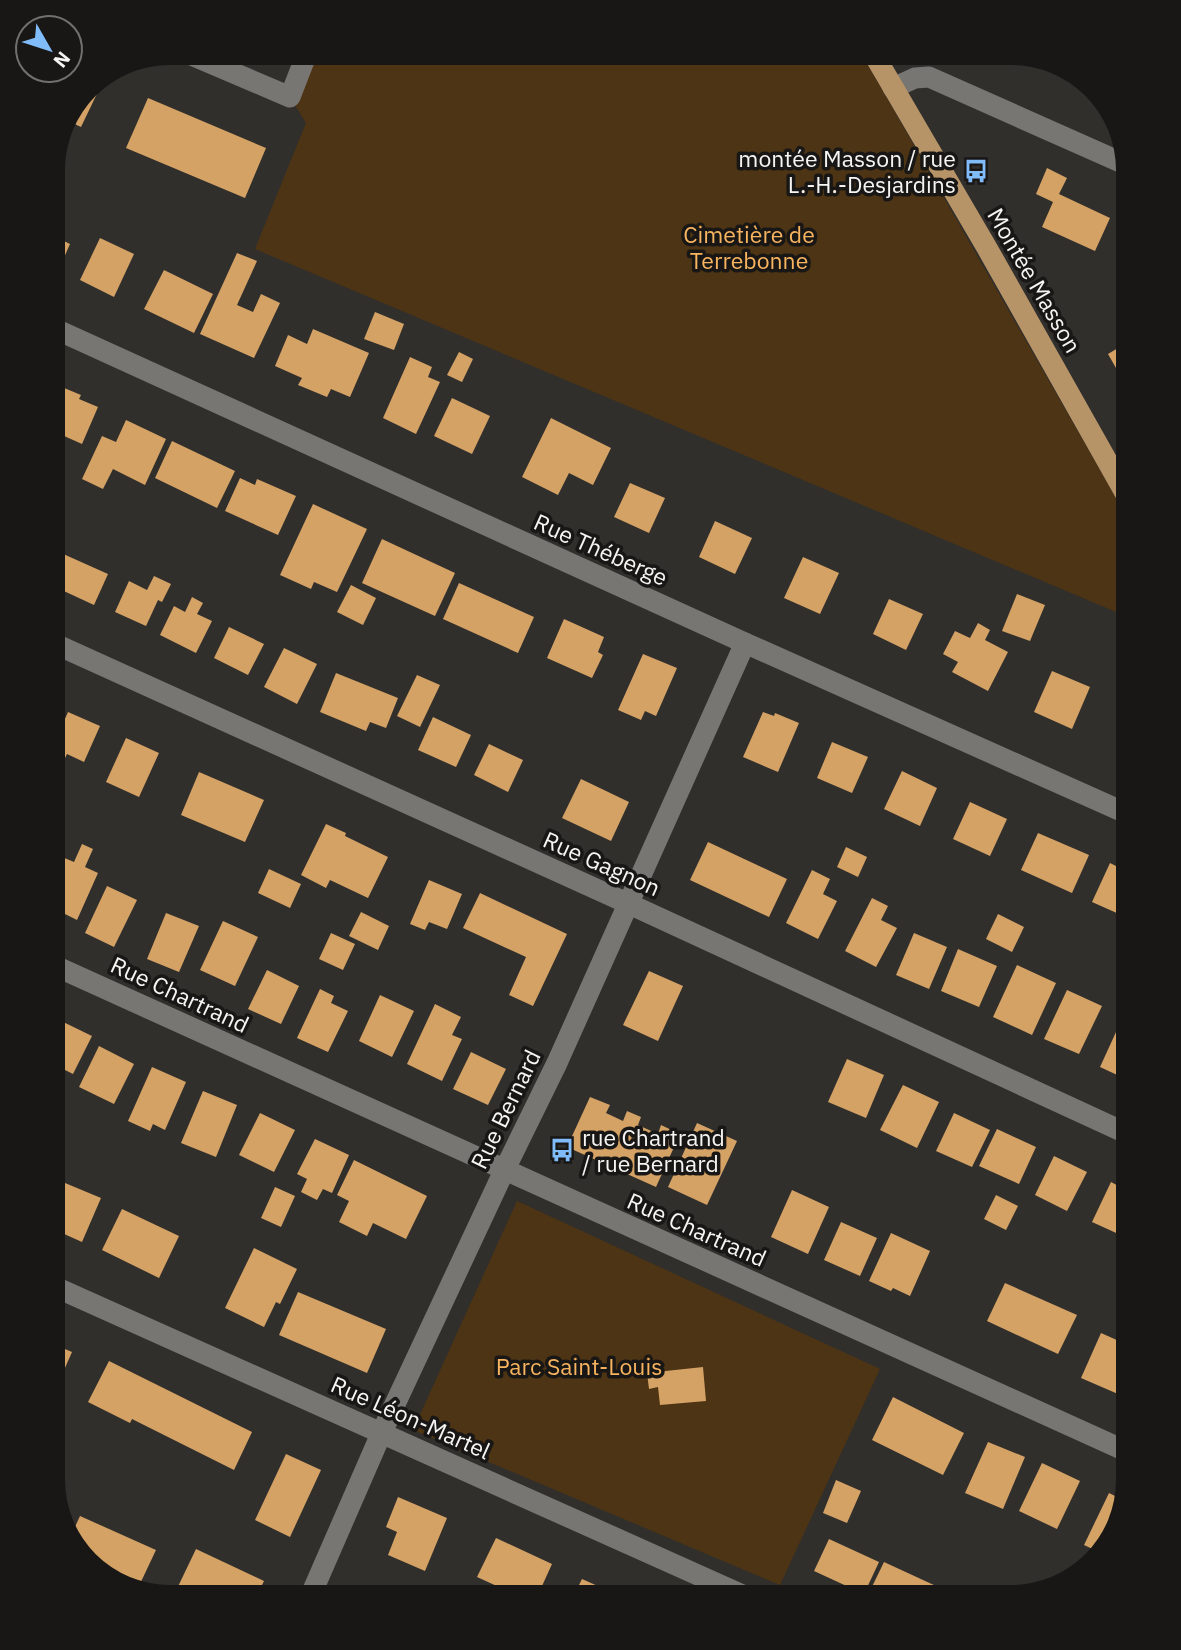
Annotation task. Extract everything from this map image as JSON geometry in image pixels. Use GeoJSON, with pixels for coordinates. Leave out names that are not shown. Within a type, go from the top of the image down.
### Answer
{"type":"FeatureCollection","features":[{"type":"Feature","properties":{"kind":"main road","name":"Montée Masson"},"geometry":{"type":"LineString","coordinates":[[880,65],[1116,474]]}},
{"type":"Feature","properties":{"kind":"street"},"geometry":{"type":"LineString","coordinates":[[217,65],[290,97],[302,65]]}},
{"type":"Feature","properties":{"kind":"street"},"geometry":{"type":"LineString","coordinates":[[893,88],[915,78],[929,77],[1115,160]]}},
{"type":"Feature","properties":{"kind":"street","name":"Rue Théberge"},"geometry":{"type":"LineString","coordinates":[[65,333],[745,643],[1116,808]]}},
{"type":"Feature","properties":{"kind":"street","name":"Rue Bernard"},"geometry":{"type":"LineString","coordinates":[[315,1585],[381,1433],[557,1063],[745,643]]}},
{"type":"Feature","properties":{"kind":"street","name":"Rue Gagnon"},"geometry":{"type":"LineString","coordinates":[[65,648],[627,902],[1116,1127]]}},
{"type":"Feature","properties":{"kind":"street","name":"Rue Chartrand"},"geometry":{"type":"LineString","coordinates":[[65,970],[1116,1446]]}},
{"type":"Feature","properties":{"kind":"street","name":"Rue Léon-Martel"},"geometry":{"type":"LineString","coordinates":[[65,1292],[720,1585]]}},
{"type":"Feature","properties":{"kind":"green space","name":"Cimetière de Terrebonne"},"geometry":{"type":"Polygon","coordinates":[[[302,65],[868,65],[1116,498],[1116,612],[255,249],[306,123],[290,97],[302,65]]]}},
{"type":"Feature","properties":{"kind":"green space","name":"Parc Saint-Louis"},"geometry":{"type":"Polygon","coordinates":[[[517,1201],[880,1369],[780,1585],[413,1430],[517,1201]]]}},
{"type":"Feature","properties":{"kind":"building"},"geometry":{"type":"Polygon","coordinates":[[[96,96],[81,127],[76,123],[96,96]]]}},
{"type":"Feature","properties":{"kind":"building"},"geometry":{"type":"Polygon","coordinates":[[[148,98],[266,148],[245,198],[126,148],[148,98]]]}},
{"type":"Feature","properties":{"kind":"building"},"geometry":{"type":"Polygon","coordinates":[[[1047,168],[1067,178],[1059,194],[1110,218],[1095,251],[1042,227],[1053,202],[1036,194],[1047,168]]]}},
{"type":"Feature","properties":{"kind":"building"},"geometry":{"type":"Polygon","coordinates":[[[100,238],[134,254],[114,297],[80,280],[100,238]]]}},
{"type":"Feature","properties":{"kind":"building"},"geometry":{"type":"Polygon","coordinates":[[[65,242],[70,244],[65,255],[65,242]]]}},
{"type":"Feature","properties":{"kind":"building"},"geometry":{"type":"Polygon","coordinates":[[[237,253],[257,261],[237,305],[253,312],[261,294],[280,303],[254,358],[200,334],[237,253]]]}},
{"type":"Feature","properties":{"kind":"building"},"geometry":{"type":"Polygon","coordinates":[[[164,270],[213,294],[194,333],[144,309],[164,270]]]}},
{"type":"Feature","properties":{"kind":"building"},"geometry":{"type":"Polygon","coordinates":[[[375,312],[404,324],[394,350],[364,339],[375,312]]]}},
{"type":"Feature","properties":{"kind":"building"},"geometry":{"type":"Polygon","coordinates":[[[313,329],[369,353],[350,397],[331,389],[327,397],[298,385],[302,378],[275,366],[288,335],[307,344],[313,329]]]}},
{"type":"Feature","properties":{"kind":"building"},"geometry":{"type":"Polygon","coordinates":[[[1116,349],[1116,368],[1108,354],[1116,349]]]}},
{"type":"Feature","properties":{"kind":"building"},"geometry":{"type":"Polygon","coordinates":[[[459,352],[473,359],[462,382],[447,375],[459,352]]]}},
{"type":"Feature","properties":{"kind":"building"},"geometry":{"type":"Polygon","coordinates":[[[410,357],[432,367],[428,377],[440,382],[416,434],[383,418],[410,357]]]}},
{"type":"Feature","properties":{"kind":"building"},"geometry":{"type":"Polygon","coordinates":[[[65,388],[81,395],[79,399],[98,407],[82,444],[65,436],[65,388]]]}},
{"type":"Feature","properties":{"kind":"building"},"geometry":{"type":"Polygon","coordinates":[[[452,398],[490,416],[472,454],[434,436],[452,398]]]}},
{"type":"Feature","properties":{"kind":"building"},"geometry":{"type":"Polygon","coordinates":[[[551,418],[611,448],[593,485],[569,473],[558,495],[522,477],[551,418]]]}},
{"type":"Feature","properties":{"kind":"building"},"geometry":{"type":"Polygon","coordinates":[[[126,420],[166,439],[145,485],[113,469],[103,489],[82,479],[102,436],[116,442],[126,420]]]}},
{"type":"Feature","properties":{"kind":"building"},"geometry":{"type":"Polygon","coordinates":[[[172,441],[235,471],[217,508],[155,478],[172,441]]]}},
{"type":"Feature","properties":{"kind":"building"},"geometry":{"type":"Polygon","coordinates":[[[240,478],[255,485],[257,479],[296,496],[278,535],[225,511],[240,478]]]}},
{"type":"Feature","properties":{"kind":"building"},"geometry":{"type":"Polygon","coordinates":[[[630,483],[665,498],[649,533],[614,517],[630,483]]]}},
{"type":"Feature","properties":{"kind":"building"},"geometry":{"type":"Polygon","coordinates":[[[313,504],[367,529],[337,592],[314,582],[311,589],[280,575],[313,504]]]}},
{"type":"Feature","properties":{"kind":"building"},"geometry":{"type":"Polygon","coordinates":[[[715,521],[752,538],[735,574],[699,557],[715,521]]]}},
{"type":"Feature","properties":{"kind":"building"},"geometry":{"type":"Polygon","coordinates":[[[382,539],[455,573],[435,616],[362,583],[382,539]]]}},
{"type":"Feature","properties":{"kind":"building"},"geometry":{"type":"Polygon","coordinates":[[[65,555],[108,574],[94,605],[65,592],[65,555]]]}},
{"type":"Feature","properties":{"kind":"building"},"geometry":{"type":"Polygon","coordinates":[[[803,557],[839,573],[820,614],[784,598],[803,557]]]}},
{"type":"Feature","properties":{"kind":"building"},"geometry":{"type":"Polygon","coordinates":[[[154,576],[171,584],[162,602],[158,600],[146,626],[115,612],[129,581],[147,590],[154,576]]]}},
{"type":"Feature","properties":{"kind":"building"},"geometry":{"type":"Polygon","coordinates":[[[459,583],[534,617],[518,653],[443,619],[459,583]]]}},
{"type":"Feature","properties":{"kind":"building"},"geometry":{"type":"Polygon","coordinates":[[[351,585],[376,598],[363,625],[337,612],[351,585]]]}},
{"type":"Feature","properties":{"kind":"building"},"geometry":{"type":"Polygon","coordinates":[[[1017,594],[1045,605],[1030,641],[1002,631],[1017,594]]]}},
{"type":"Feature","properties":{"kind":"building"},"geometry":{"type":"Polygon","coordinates":[[[192,597],[203,603],[197,614],[212,621],[196,653],[160,635],[174,606],[185,612],[192,597]]]}},
{"type":"Feature","properties":{"kind":"building"},"geometry":{"type":"Polygon","coordinates":[[[889,599],[923,614],[906,650],[873,634],[889,599]]]}},
{"type":"Feature","properties":{"kind":"building"},"geometry":{"type":"Polygon","coordinates":[[[564,619],[604,637],[598,652],[603,655],[592,678],[547,658],[564,619]]]}},
{"type":"Feature","properties":{"kind":"building"},"geometry":{"type":"Polygon","coordinates":[[[978,623],[990,630],[985,640],[1008,652],[988,691],[952,672],[958,662],[943,654],[955,631],[970,638],[978,623]]]}},
{"type":"Feature","properties":{"kind":"building"},"geometry":{"type":"Polygon","coordinates":[[[229,627],[264,644],[248,675],[214,658],[229,627]]]}},
{"type":"Feature","properties":{"kind":"building"},"geometry":{"type":"Polygon","coordinates":[[[284,648],[317,664],[297,704],[264,687],[284,648]]]}},
{"type":"Feature","properties":{"kind":"building"},"geometry":{"type":"Polygon","coordinates":[[[643,654],[677,668],[656,716],[645,711],[641,720],[618,710],[643,654]]]}},
{"type":"Feature","properties":{"kind":"building"},"geometry":{"type":"Polygon","coordinates":[[[1052,671],[1090,687],[1072,729],[1034,712],[1052,671]]]}},
{"type":"Feature","properties":{"kind":"building"},"geometry":{"type":"Polygon","coordinates":[[[336,673],[398,698],[386,728],[370,722],[366,731],[320,712],[336,673]]]}},
{"type":"Feature","properties":{"kind":"building"},"geometry":{"type":"Polygon","coordinates":[[[417,675],[440,685],[420,727],[397,716],[417,675]]]}},
{"type":"Feature","properties":{"kind":"building"},"geometry":{"type":"Polygon","coordinates":[[[68,712],[100,726],[84,762],[67,754],[65,758],[65,719],[68,712]]]}},
{"type":"Feature","properties":{"kind":"building"},"geometry":{"type":"Polygon","coordinates":[[[763,712],[774,716],[775,713],[799,723],[778,772],[743,757],[763,712]]]}},
{"type":"Feature","properties":{"kind":"building"},"geometry":{"type":"Polygon","coordinates":[[[433,717],[471,735],[456,767],[418,750],[433,717]]]}},
{"type":"Feature","properties":{"kind":"building"},"geometry":{"type":"Polygon","coordinates":[[[126,738],[159,753],[139,797],[106,782],[126,738]]]}},
{"type":"Feature","properties":{"kind":"building"},"geometry":{"type":"Polygon","coordinates":[[[832,742],[868,757],[852,793],[817,778],[832,742]]]}},
{"type":"Feature","properties":{"kind":"building"},"geometry":{"type":"Polygon","coordinates":[[[489,744],[523,760],[508,792],[474,775],[489,744]]]}},
{"type":"Feature","properties":{"kind":"building"},"geometry":{"type":"Polygon","coordinates":[[[902,771],[937,788],[920,826],[884,809],[902,771]]]}},
{"type":"Feature","properties":{"kind":"building"},"geometry":{"type":"Polygon","coordinates":[[[199,772],[264,800],[245,842],[181,815],[199,772]]]}},
{"type":"Feature","properties":{"kind":"building"},"geometry":{"type":"Polygon","coordinates":[[[581,779],[629,802],[611,841],[562,818],[581,779]]]}},
{"type":"Feature","properties":{"kind":"building"},"geometry":{"type":"Polygon","coordinates":[[[970,802],[1007,819],[990,856],[953,839],[970,802]]]}},
{"type":"Feature","properties":{"kind":"building"},"geometry":{"type":"Polygon","coordinates":[[[326,824],[388,857],[368,898],[330,880],[326,888],[301,875],[326,824]]]}},
{"type":"Feature","properties":{"kind":"building"},"geometry":{"type":"Polygon","coordinates":[[[1038,833],[1089,855],[1072,893],[1021,870],[1038,833]]]}},
{"type":"Feature","properties":{"kind":"building"},"geometry":{"type":"Polygon","coordinates":[[[708,842],[787,879],[769,917],[690,880],[708,842]]]}},
{"type":"Feature","properties":{"kind":"building"},"geometry":{"type":"Polygon","coordinates":[[[82,844],[93,849],[85,867],[98,873],[77,920],[65,914],[65,858],[74,862],[82,844]]]}},
{"type":"Feature","properties":{"kind":"building"},"geometry":{"type":"Polygon","coordinates":[[[846,847],[867,857],[858,877],[837,867],[846,847]]]}},
{"type":"Feature","properties":{"kind":"building"},"geometry":{"type":"Polygon","coordinates":[[[1110,863],[1116,866],[1116,913],[1092,902],[1110,863]]]}},
{"type":"Feature","properties":{"kind":"building"},"geometry":{"type":"Polygon","coordinates":[[[269,869],[301,884],[290,908],[258,893],[269,869]]]}},
{"type":"Feature","properties":{"kind":"building"},"geometry":{"type":"Polygon","coordinates":[[[812,870],[830,879],[823,894],[837,901],[818,939],[786,923],[812,870]]]}},
{"type":"Feature","properties":{"kind":"building"},"geometry":{"type":"Polygon","coordinates":[[[429,880],[462,894],[447,929],[429,922],[425,930],[410,924],[429,880]]]}},
{"type":"Feature","properties":{"kind":"building"},"geometry":{"type":"Polygon","coordinates":[[[107,886],[137,900],[114,947],[85,933],[107,886]]]}},
{"type":"Feature","properties":{"kind":"building"},"geometry":{"type":"Polygon","coordinates":[[[480,893],[567,934],[533,1006],[509,995],[526,957],[463,928],[480,893]]]}},
{"type":"Feature","properties":{"kind":"building"},"geometry":{"type":"Polygon","coordinates":[[[872,898],[888,906],[881,920],[897,928],[876,967],[845,951],[872,898]]]}},
{"type":"Feature","properties":{"kind":"building"},"geometry":{"type":"Polygon","coordinates":[[[361,912],[389,926],[378,950],[349,936],[361,912]]]}},
{"type":"Feature","properties":{"kind":"building"},"geometry":{"type":"Polygon","coordinates":[[[166,913],[199,926],[179,972],[147,959],[166,913]]]}},
{"type":"Feature","properties":{"kind":"building"},"geometry":{"type":"Polygon","coordinates":[[[998,914],[1024,927],[1012,952],[986,939],[998,914]]]}},
{"type":"Feature","properties":{"kind":"building"},"geometry":{"type":"Polygon","coordinates":[[[223,921],[258,937],[235,986],[200,970],[223,921]]]}},
{"type":"Feature","properties":{"kind":"building"},"geometry":{"type":"Polygon","coordinates":[[[331,933],[355,944],[343,970],[319,959],[331,933]]]}},
{"type":"Feature","properties":{"kind":"building"},"geometry":{"type":"Polygon","coordinates":[[[914,933],[947,947],[929,989],[896,975],[914,933]]]}},
{"type":"Feature","properties":{"kind":"building"},"geometry":{"type":"Polygon","coordinates":[[[958,949],[997,966],[979,1007],[941,991],[958,949]]]}},
{"type":"Feature","properties":{"kind":"building"},"geometry":{"type":"Polygon","coordinates":[[[1017,965],[1056,983],[1032,1035],[993,1017],[1017,965]]]}},
{"type":"Feature","properties":{"kind":"building"},"geometry":{"type":"Polygon","coordinates":[[[267,970],[299,986],[281,1024],[248,1009],[267,970]]]}},
{"type":"Feature","properties":{"kind":"building"},"geometry":{"type":"Polygon","coordinates":[[[649,971],[683,986],[658,1041],[623,1025],[649,971]]]}},
{"type":"Feature","properties":{"kind":"building"},"geometry":{"type":"Polygon","coordinates":[[[320,989],[334,996],[331,1003],[348,1011],[328,1052],[297,1038],[320,989]]]}},
{"type":"Feature","properties":{"kind":"building"},"geometry":{"type":"Polygon","coordinates":[[[1067,990],[1102,1006],[1079,1054],[1044,1039],[1067,990]]]}},
{"type":"Feature","properties":{"kind":"building"},"geometry":{"type":"Polygon","coordinates":[[[380,995],[414,1011],[392,1057],[359,1041],[380,995]]]}},
{"type":"Feature","properties":{"kind":"building"},"geometry":{"type":"Polygon","coordinates":[[[435,1004],[461,1017],[452,1035],[462,1039],[442,1081],[407,1064],[435,1004]]]}},
{"type":"Feature","properties":{"kind":"building"},"geometry":{"type":"Polygon","coordinates":[[[65,1023],[92,1036],[73,1074],[65,1070],[65,1023]]]}},
{"type":"Feature","properties":{"kind":"building"},"geometry":{"type":"Polygon","coordinates":[[[1116,1032],[1116,1074],[1100,1067],[1116,1032]]]}},
{"type":"Feature","properties":{"kind":"building"},"geometry":{"type":"Polygon","coordinates":[[[99,1046],[134,1064],[114,1104],[79,1087],[99,1046]]]}},
{"type":"Feature","properties":{"kind":"building"},"geometry":{"type":"Polygon","coordinates":[[[471,1052],[506,1069],[488,1105],[453,1089],[471,1052]]]}},
{"type":"Feature","properties":{"kind":"building"},"geometry":{"type":"Polygon","coordinates":[[[847,1059],[884,1075],[866,1118],[828,1102],[847,1059]]]}},
{"type":"Feature","properties":{"kind":"building"},"geometry":{"type":"Polygon","coordinates":[[[152,1067],[186,1082],[165,1130],[153,1124],[150,1131],[128,1121],[152,1067]]]}},
{"type":"Feature","properties":{"kind":"building"},"geometry":{"type":"Polygon","coordinates":[[[903,1085],[939,1102],[917,1148],[880,1130],[903,1085]]]}},
{"type":"Feature","properties":{"kind":"building"},"geometry":{"type":"Polygon","coordinates":[[[203,1091],[237,1105],[216,1157],[181,1143],[203,1091]]]}},
{"type":"Feature","properties":{"kind":"building"},"geometry":{"type":"Polygon","coordinates":[[[590,1097],[610,1105],[606,1113],[623,1121],[627,1111],[641,1117],[638,1125],[658,1134],[661,1125],[680,1134],[656,1187],[567,1147],[590,1097]]]}},
{"type":"Feature","properties":{"kind":"building"},"geometry":{"type":"Polygon","coordinates":[[[260,1113],[295,1130],[274,1172],[239,1155],[260,1113]]]}},
{"type":"Feature","properties":{"kind":"building"},"geometry":{"type":"Polygon","coordinates":[[[954,1113],[990,1130],[972,1167],[936,1151],[954,1113]]]}},
{"type":"Feature","properties":{"kind":"building"},"geometry":{"type":"Polygon","coordinates":[[[697,1123],[737,1141],[707,1205],[668,1187],[697,1123]]]}},
{"type":"Feature","properties":{"kind":"building"},"geometry":{"type":"Polygon","coordinates":[[[997,1129],[1036,1147],[1019,1184],[979,1166],[997,1129]]]}},
{"type":"Feature","properties":{"kind":"building"},"geometry":{"type":"Polygon","coordinates":[[[315,1139],[349,1155],[332,1193],[323,1189],[317,1200],[301,1192],[307,1179],[297,1174],[315,1139]]]}},
{"type":"Feature","properties":{"kind":"building"},"geometry":{"type":"Polygon","coordinates":[[[1054,1156],[1087,1172],[1067,1211],[1035,1195],[1054,1156]]]}},
{"type":"Feature","properties":{"kind":"building"},"geometry":{"type":"Polygon","coordinates":[[[354,1160],[427,1196],[406,1239],[373,1223],[367,1236],[339,1222],[349,1201],[337,1195],[354,1160]]]}},
{"type":"Feature","properties":{"kind":"building"},"geometry":{"type":"Polygon","coordinates":[[[1111,1182],[1116,1185],[1116,1233],[1092,1222],[1111,1182]]]}},
{"type":"Feature","properties":{"kind":"building"},"geometry":{"type":"Polygon","coordinates":[[[65,1183],[101,1198],[82,1242],[65,1234],[65,1183]]]}},
{"type":"Feature","properties":{"kind":"building"},"geometry":{"type":"Polygon","coordinates":[[[275,1187],[295,1196],[281,1227],[261,1218],[275,1187]]]}},
{"type":"Feature","properties":{"kind":"building"},"geometry":{"type":"Polygon","coordinates":[[[792,1190],[829,1207],[808,1254],[771,1237],[792,1190]]]}},
{"type":"Feature","properties":{"kind":"building"},"geometry":{"type":"Polygon","coordinates":[[[996,1195],[1018,1206],[1006,1230],[984,1219],[996,1195]]]}},
{"type":"Feature","properties":{"kind":"building"},"geometry":{"type":"Polygon","coordinates":[[[122,1209],[179,1236],[159,1278],[102,1250],[122,1209]]]}},
{"type":"Feature","properties":{"kind":"building"},"geometry":{"type":"Polygon","coordinates":[[[841,1222],[877,1238],[860,1276],[824,1260],[841,1222]]]}},
{"type":"Feature","properties":{"kind":"building"},"geometry":{"type":"Polygon","coordinates":[[[891,1233],[930,1251],[910,1296],[869,1281],[891,1233]]]}},
{"type":"Feature","properties":{"kind":"building"},"geometry":{"type":"Polygon","coordinates":[[[254,1248],[297,1269],[280,1304],[276,1302],[264,1327],[225,1308],[254,1248]]]}},
{"type":"Feature","properties":{"kind":"building"},"geometry":{"type":"Polygon","coordinates":[[[1005,1283],[1077,1315],[1058,1354],[987,1321],[1005,1283]]]}},
{"type":"Feature","properties":{"kind":"building"},"geometry":{"type":"Polygon","coordinates":[[[298,1292],[386,1329],[367,1373],[279,1335],[298,1292]]]}},
{"type":"Feature","properties":{"kind":"building"},"geometry":{"type":"Polygon","coordinates":[[[1101,1333],[1116,1340],[1116,1393],[1081,1378],[1101,1333]]]}},
{"type":"Feature","properties":{"kind":"building"},"geometry":{"type":"Polygon","coordinates":[[[65,1349],[72,1352],[65,1368],[65,1349]]]}},
{"type":"Feature","properties":{"kind":"building"},"geometry":{"type":"Polygon","coordinates":[[[109,1361],[252,1432],[234,1470],[132,1419],[130,1423],[88,1402],[109,1361]]]}},
{"type":"Feature","properties":{"kind":"building"},"geometry":{"type":"Polygon","coordinates":[[[703,1367],[706,1401],[660,1405],[658,1387],[649,1389],[647,1373],[703,1367]]]}},
{"type":"Feature","properties":{"kind":"building"},"geometry":{"type":"Polygon","coordinates":[[[893,1397],[964,1433],[943,1475],[872,1440],[893,1397]]]}},
{"type":"Feature","properties":{"kind":"building"},"geometry":{"type":"Polygon","coordinates":[[[988,1442],[1025,1457],[1003,1509],[965,1493],[988,1442]]]}},
{"type":"Feature","properties":{"kind":"building"},"geometry":{"type":"Polygon","coordinates":[[[286,1454],[321,1470],[290,1537],[255,1520],[286,1454]]]}},
{"type":"Feature","properties":{"kind":"building"},"geometry":{"type":"Polygon","coordinates":[[[1042,1463],[1080,1481],[1057,1529],[1019,1511],[1042,1463]]]}},
{"type":"Feature","properties":{"kind":"building"},"geometry":{"type":"Polygon","coordinates":[[[836,1480],[861,1491],[847,1523],[823,1513],[836,1480]]]}},
{"type":"Feature","properties":{"kind":"building"},"geometry":{"type":"Polygon","coordinates":[[[1109,1493],[1115,1496],[1102,1533],[1091,1548],[1084,1545],[1109,1493]]]}},
{"type":"Feature","properties":{"kind":"building"},"geometry":{"type":"Polygon","coordinates":[[[398,1497],[447,1518],[425,1571],[388,1555],[397,1532],[386,1527],[398,1497]]]}},
{"type":"Feature","properties":{"kind":"building"},"geometry":{"type":"Polygon","coordinates":[[[80,1516],[156,1550],[141,1581],[106,1564],[86,1544],[76,1526],[80,1516]]]}},
{"type":"Feature","properties":{"kind":"building"},"geometry":{"type":"Polygon","coordinates":[[[496,1538],[552,1564],[542,1585],[495,1585],[477,1577],[496,1538]]]}},
{"type":"Feature","properties":{"kind":"building"},"geometry":{"type":"Polygon","coordinates":[[[829,1539],[879,1562],[868,1585],[844,1585],[814,1571],[829,1539]]]}},
{"type":"Feature","properties":{"kind":"building"},"geometry":{"type":"Polygon","coordinates":[[[196,1549],[264,1581],[262,1585],[179,1585],[196,1549]]]}},
{"type":"Feature","properties":{"kind":"building"},"geometry":{"type":"Polygon","coordinates":[[[884,1562],[934,1585],[873,1585],[884,1562]]]}},
{"type":"Feature","properties":{"kind":"building"},"geometry":{"type":"Polygon","coordinates":[[[582,1579],[596,1585],[579,1585],[582,1579]]]}},
{"type":"Feature","properties":{"kind":"place","name":"montée Masson / rue L.-H.-Desjardins"},"geometry":{"type":"Point","coordinates":[976,171]}},
{"type":"Feature","properties":{"kind":"place","name":"rue Chartrand / rue Bernard"},"geometry":{"type":"Point","coordinates":[562,1150]}}]}
